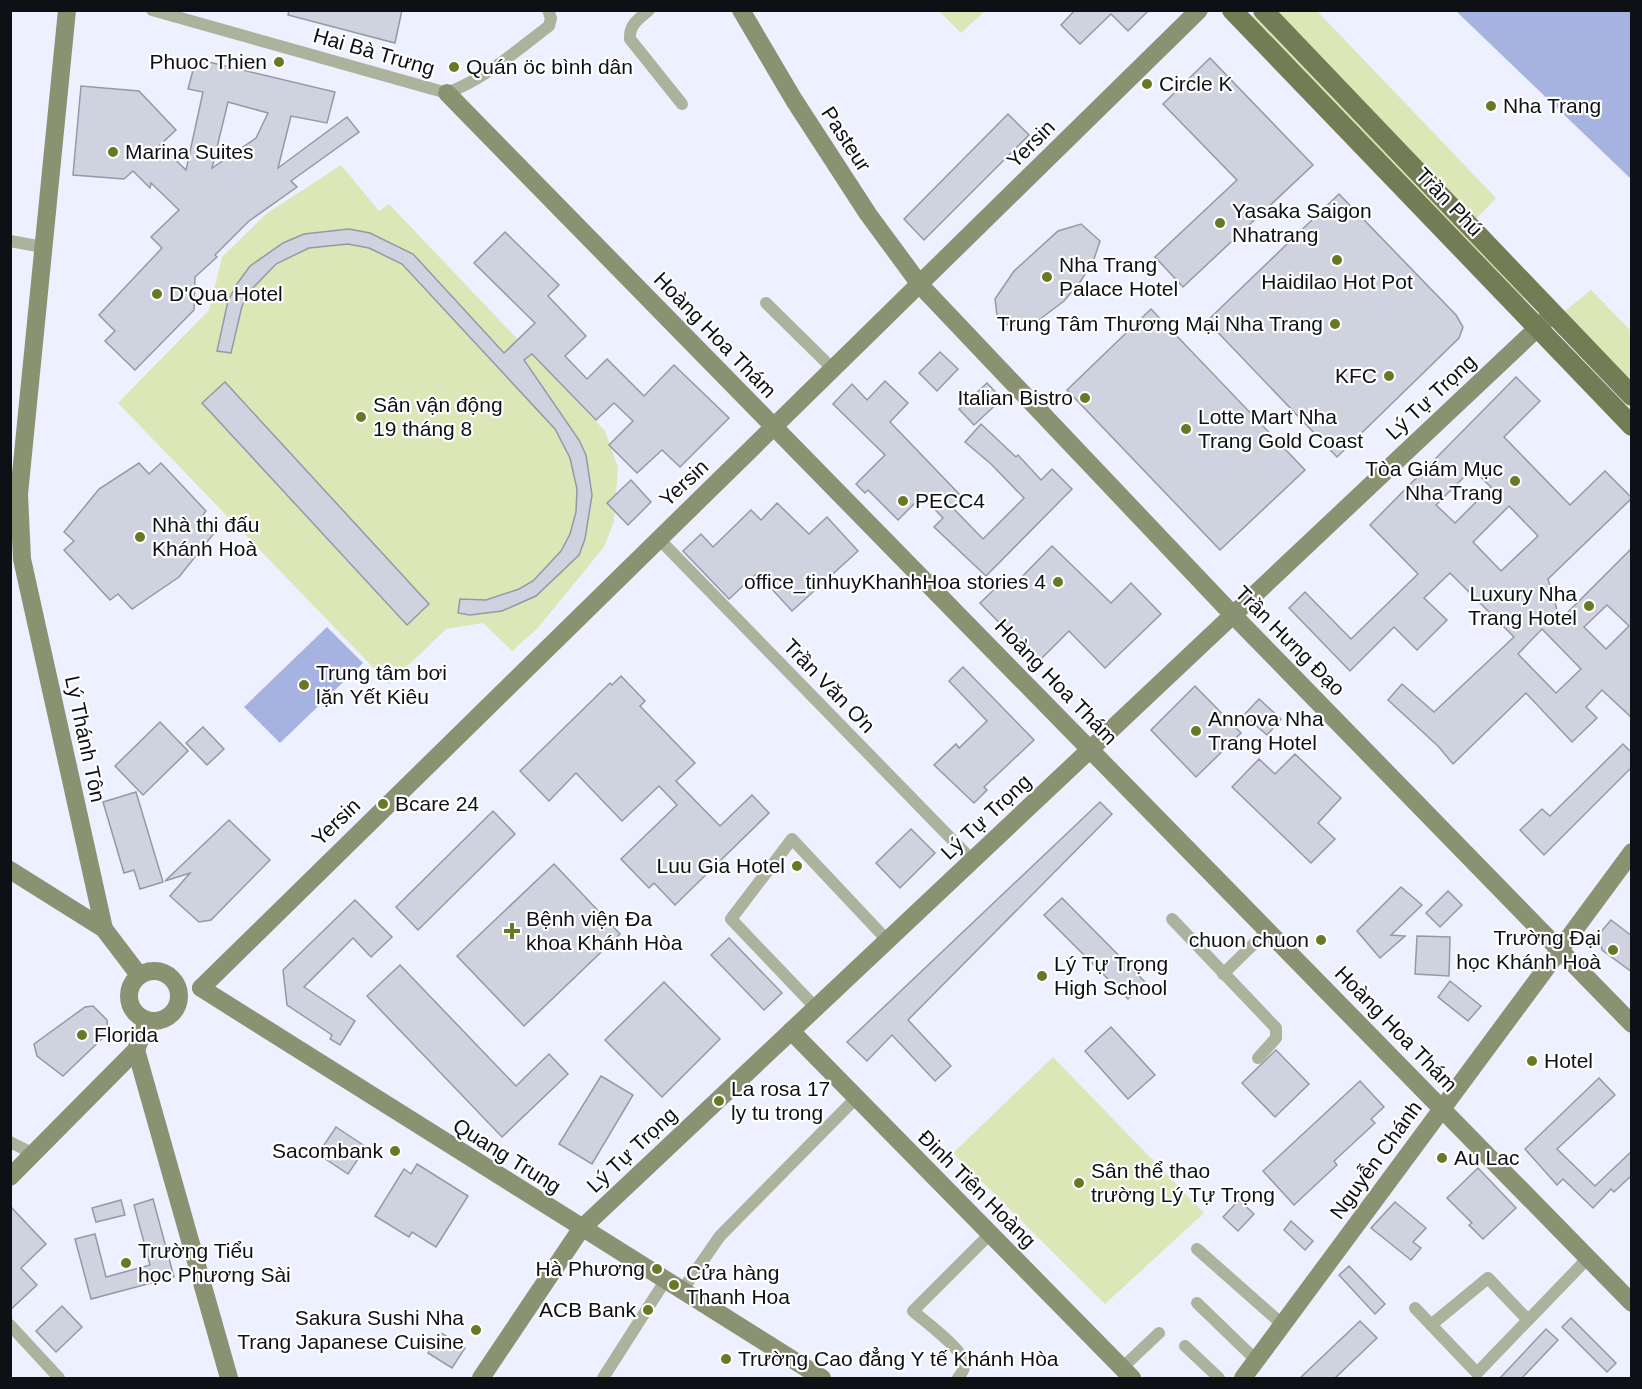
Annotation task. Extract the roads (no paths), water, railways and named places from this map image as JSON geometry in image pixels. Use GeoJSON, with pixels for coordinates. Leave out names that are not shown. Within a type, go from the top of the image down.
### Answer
{"type":"FeatureCollection","features":[{"type":"Feature","properties":{"kind":"main road","name":"Trần Phú"},"geometry":{"type":"LineString","coordinates":[[1232,10],[1531,334],[1632,426]]}},
{"type":"Feature","properties":{"kind":"main road","name":"Trần Phú"},"geometry":{"type":"LineString","coordinates":[[1263,10],[1632,396]]}},
{"type":"Feature","properties":{"kind":"street","name":"Lý Thánh Tôn"},"geometry":{"type":"LineString","coordinates":[[67,10],[19,494],[16,559],[104,929]]}},
{"type":"Feature","properties":{"kind":"street","name":"Hai Bà Trưng"},"geometry":{"type":"LineString","coordinates":[[152,10],[447,93]]}},
{"type":"Feature","properties":{"kind":"street"},"geometry":{"type":"LineString","coordinates":[[447,93],[463,87],[507,58],[549,26],[551,18],[548,10]]}},
{"type":"Feature","properties":{"kind":"street"},"geometry":{"type":"LineString","coordinates":[[649,10],[634,23],[630,39],[682,104]]}},
{"type":"Feature","properties":{"kind":"street","name":"Pasteur"},"geometry":{"type":"LineString","coordinates":[[741,10],[794,100],[856,196],[921,286]]}},
{"type":"Feature","properties":{"kind":"street","name":"Yersin"},"geometry":{"type":"LineString","coordinates":[[201,988],[658,538],[921,286],[1199,10]]}},
{"type":"Feature","properties":{"kind":"street","name":"Hoàng Hoa Thám"},"geometry":{"type":"LineString","coordinates":[[447,93],[1632,1303]]}},
{"type":"Feature","properties":{"kind":"street"},"geometry":{"type":"LineString","coordinates":[[10,241],[43,247]]}},
{"type":"Feature","properties":{"kind":"street","name":"Trần Hưng Đạo"},"geometry":{"type":"LineString","coordinates":[[921,286],[1234,616],[1632,1023]]}},
{"type":"Feature","properties":{"kind":"street"},"geometry":{"type":"LineString","coordinates":[[765,303],[834,370]]}},
{"type":"Feature","properties":{"kind":"street","name":"Lý Tự Trọng"},"geometry":{"type":"LineString","coordinates":[[481,1378],[581,1229],[815,1007],[1091,751],[1552,314]]}},
{"type":"Feature","properties":{"kind":"street","name":"Trần Văn Ơn"},"geometry":{"type":"LineString","coordinates":[[658,538],[972,860]]}},
{"type":"Feature","properties":{"kind":"street"},"geometry":{"type":"LineString","coordinates":[[815,1007],[731,920],[792,839],[887,940]]}},
{"type":"Feature","properties":{"kind":"street","name":"Nguyễn Chánh"},"geometry":{"type":"LineString","coordinates":[[1243,1378],[1632,852]]}},
{"type":"Feature","properties":{"kind":"street"},"geometry":{"type":"LineString","coordinates":[[10,870],[104,929],[139,975]]}},
{"type":"Feature","properties":{"kind":"street"},"geometry":{"type":"LineString","coordinates":[[1172,919],[1276,1028],[1276,1038],[1258,1058]]}},
{"type":"Feature","properties":{"kind":"street"},"geometry":{"type":"LineString","coordinates":[[1223,974],[1267,931]]}},
{"type":"Feature","properties":{"kind":"street"},"geometry":{"type":"LineString","coordinates":[[160,971],[175,981],[179,990],[176,1010],[168,1017],[147,1021],[134,1011],[130,1004],[131,987],[139,975],[160,971]]}},
{"type":"Feature","properties":{"kind":"street"},"geometry":{"type":"LineString","coordinates":[[179,990],[201,988]]}},
{"type":"Feature","properties":{"kind":"street","name":"Quang Trung"},"geometry":{"type":"LineString","coordinates":[[201,988],[681,1292],[822,1378]]}},
{"type":"Feature","properties":{"kind":"street"},"geometry":{"type":"LineString","coordinates":[[10,1177],[136,1050],[147,1021]]}},
{"type":"Feature","properties":{"kind":"street","name":"Đinh Tiên Hoàng"},"geometry":{"type":"LineString","coordinates":[[791,1031],[1127,1373]]}},
{"type":"Feature","properties":{"kind":"street"},"geometry":{"type":"LineString","coordinates":[[136,1050],[229,1378]]}},
{"type":"Feature","properties":{"kind":"street"},"geometry":{"type":"LineString","coordinates":[[681,1292],[720,1236],[856,1098]]}},
{"type":"Feature","properties":{"kind":"street"},"geometry":{"type":"LineString","coordinates":[[10,1142],[34,1154]]}},
{"type":"Feature","properties":{"kind":"street"},"geometry":{"type":"LineString","coordinates":[[958,1378],[964,1371],[964,1360],[958,1351],[913,1311],[990,1234]]}},
{"type":"Feature","properties":{"kind":"street"},"geometry":{"type":"LineString","coordinates":[[1197,1249],[1282,1324]]}},
{"type":"Feature","properties":{"kind":"street"},"geometry":{"type":"LineString","coordinates":[[1415,1308],[1477,1373],[1588,1258]]}},
{"type":"Feature","properties":{"kind":"street"},"geometry":{"type":"LineString","coordinates":[[1431,1325],[1488,1278],[1528,1320]]}},
{"type":"Feature","properties":{"kind":"street"},"geometry":{"type":"LineString","coordinates":[[603,1378],[665,1281]]}},
{"type":"Feature","properties":{"kind":"street"},"geometry":{"type":"LineString","coordinates":[[1197,1303],[1256,1360]]}},
{"type":"Feature","properties":{"kind":"street"},"geometry":{"type":"LineString","coordinates":[[10,1325],[59,1378]]}},
{"type":"Feature","properties":{"kind":"street"},"geometry":{"type":"LineString","coordinates":[[1127,1373],[1159,1333]]}},
{"type":"Feature","properties":{"kind":"street"},"geometry":{"type":"LineString","coordinates":[[1185,1346],[1219,1378]]}},
{"type":"Feature","properties":{"kind":"water"},"geometry":{"type":"Polygon","coordinates":[[[1456,11],[1631,11],[1631,179],[1456,11]]]}},
{"type":"Feature","properties":{"kind":"water","name":"Trung tâm bơi lặn Yết Kiêu"},"geometry":{"type":"Polygon","coordinates":[[[327,627],[363,663],[280,743],[244,707],[327,627]]]}},
{"type":"Feature","properties":{"kind":"place","name":"Phuoc Thien"},"geometry":{"type":"Point","coordinates":[279,62]}},
{"type":"Feature","properties":{"kind":"place","name":"Quán öc bình dân"},"geometry":{"type":"Point","coordinates":[454,67]}},
{"type":"Feature","properties":{"kind":"place","name":"Circle K"},"geometry":{"type":"Point","coordinates":[1147,84]}},
{"type":"Feature","properties":{"kind":"place","name":"Nha Trang"},"geometry":{"type":"Point","coordinates":[1491,106]}},
{"type":"Feature","properties":{"kind":"place","name":"Marina Suites"},"geometry":{"type":"Point","coordinates":[113,152]}},
{"type":"Feature","properties":{"kind":"place","name":"Yasaka Saigon Nhatrang"},"geometry":{"type":"Point","coordinates":[1220,223]}},
{"type":"Feature","properties":{"kind":"place","name":"Haidilao Hot Pot"},"geometry":{"type":"Point","coordinates":[1337,260]}},
{"type":"Feature","properties":{"kind":"place","name":"Nha Trang Palace Hotel"},"geometry":{"type":"Point","coordinates":[1047,277]}},
{"type":"Feature","properties":{"kind":"place","name":"D'Qua Hotel"},"geometry":{"type":"Point","coordinates":[157,294]}},
{"type":"Feature","properties":{"kind":"place","name":"Trung Tâm Thương Mại Nha Trang"},"geometry":{"type":"Point","coordinates":[1335,324]}},
{"type":"Feature","properties":{"kind":"place","name":"KFC"},"geometry":{"type":"Point","coordinates":[1389,376]}},
{"type":"Feature","properties":{"kind":"place","name":"Italian Bistro"},"geometry":{"type":"Point","coordinates":[1085,398]}},
{"type":"Feature","properties":{"kind":"place","name":"Sân vận động 19 tháng 8"},"geometry":{"type":"Point","coordinates":[361,417]}},
{"type":"Feature","properties":{"kind":"place","name":"Lotte Mart Nha Trang Gold Coast"},"geometry":{"type":"Point","coordinates":[1186,429]}},
{"type":"Feature","properties":{"kind":"place","name":"Tòa Giám Mục Nha Trang"},"geometry":{"type":"Point","coordinates":[1515,481]}},
{"type":"Feature","properties":{"kind":"place","name":"PECC4"},"geometry":{"type":"Point","coordinates":[903,501]}},
{"type":"Feature","properties":{"kind":"place","name":"Nhà thi đấu Khánh Hoà"},"geometry":{"type":"Point","coordinates":[140,537]}},
{"type":"Feature","properties":{"kind":"place","name":"office_tinhuyKhanhHoa stories 4"},"geometry":{"type":"Point","coordinates":[1058,582]}},
{"type":"Feature","properties":{"kind":"place","name":"Luxury Nha Trang Hotel"},"geometry":{"type":"Point","coordinates":[1589,606]}},
{"type":"Feature","properties":{"kind":"place","name":"Trung tâm bơi lặn Yết Kiêu"},"geometry":{"type":"Point","coordinates":[304,685]}},
{"type":"Feature","properties":{"kind":"place","name":"Annova Nha Trang Hotel"},"geometry":{"type":"Point","coordinates":[1196,731]}},
{"type":"Feature","properties":{"kind":"place","name":"Bcare 24"},"geometry":{"type":"Point","coordinates":[383,804]}},
{"type":"Feature","properties":{"kind":"place","name":"Luu Gia Hotel"},"geometry":{"type":"Point","coordinates":[797,866]}},
{"type":"Feature","properties":{"kind":"place","name":"Bệnh viện Đa khoa Khánh Hòa"},"geometry":{"type":"Point","coordinates":[512,931]}},
{"type":"Feature","properties":{"kind":"place","name":"chuon chuon"},"geometry":{"type":"Point","coordinates":[1321,940]}},
{"type":"Feature","properties":{"kind":"place","name":"Trường Đại học Khánh Hoà"},"geometry":{"type":"Point","coordinates":[1613,950]}},
{"type":"Feature","properties":{"kind":"place","name":"Lý Tự Trọng High School"},"geometry":{"type":"Point","coordinates":[1042,976]}},
{"type":"Feature","properties":{"kind":"place","name":"Florida"},"geometry":{"type":"Point","coordinates":[82,1035]}},
{"type":"Feature","properties":{"kind":"place","name":"Hotel"},"geometry":{"type":"Point","coordinates":[1532,1061]}},
{"type":"Feature","properties":{"kind":"place","name":"La rosa 17 ly tu trong"},"geometry":{"type":"Point","coordinates":[719,1101]}},
{"type":"Feature","properties":{"kind":"place","name":"Sacombank"},"geometry":{"type":"Point","coordinates":[395,1151]}},
{"type":"Feature","properties":{"kind":"place","name":"Au Lac"},"geometry":{"type":"Point","coordinates":[1442,1158]}},
{"type":"Feature","properties":{"kind":"place","name":"Sân thể thao trường Lý Tự Trọng"},"geometry":{"type":"Point","coordinates":[1079,1183]}},
{"type":"Feature","properties":{"kind":"place","name":"Trường Tiểu học Phương Sài"},"geometry":{"type":"Point","coordinates":[126,1263]}},
{"type":"Feature","properties":{"kind":"place","name":"Hà Phương"},"geometry":{"type":"Point","coordinates":[657,1269]}},
{"type":"Feature","properties":{"kind":"place","name":"Cửa hàng Thanh Hoa"},"geometry":{"type":"Point","coordinates":[674,1285]}},
{"type":"Feature","properties":{"kind":"place","name":"ACB Bank"},"geometry":{"type":"Point","coordinates":[648,1310]}},
{"type":"Feature","properties":{"kind":"place","name":"Sakura Sushi Nha Trang Japanese Cuisine"},"geometry":{"type":"Point","coordinates":[476,1330]}},
{"type":"Feature","properties":{"kind":"place","name":"Trường Cao đẳng Y tế Khánh Hòa"},"geometry":{"type":"Point","coordinates":[726,1359]}}]}
